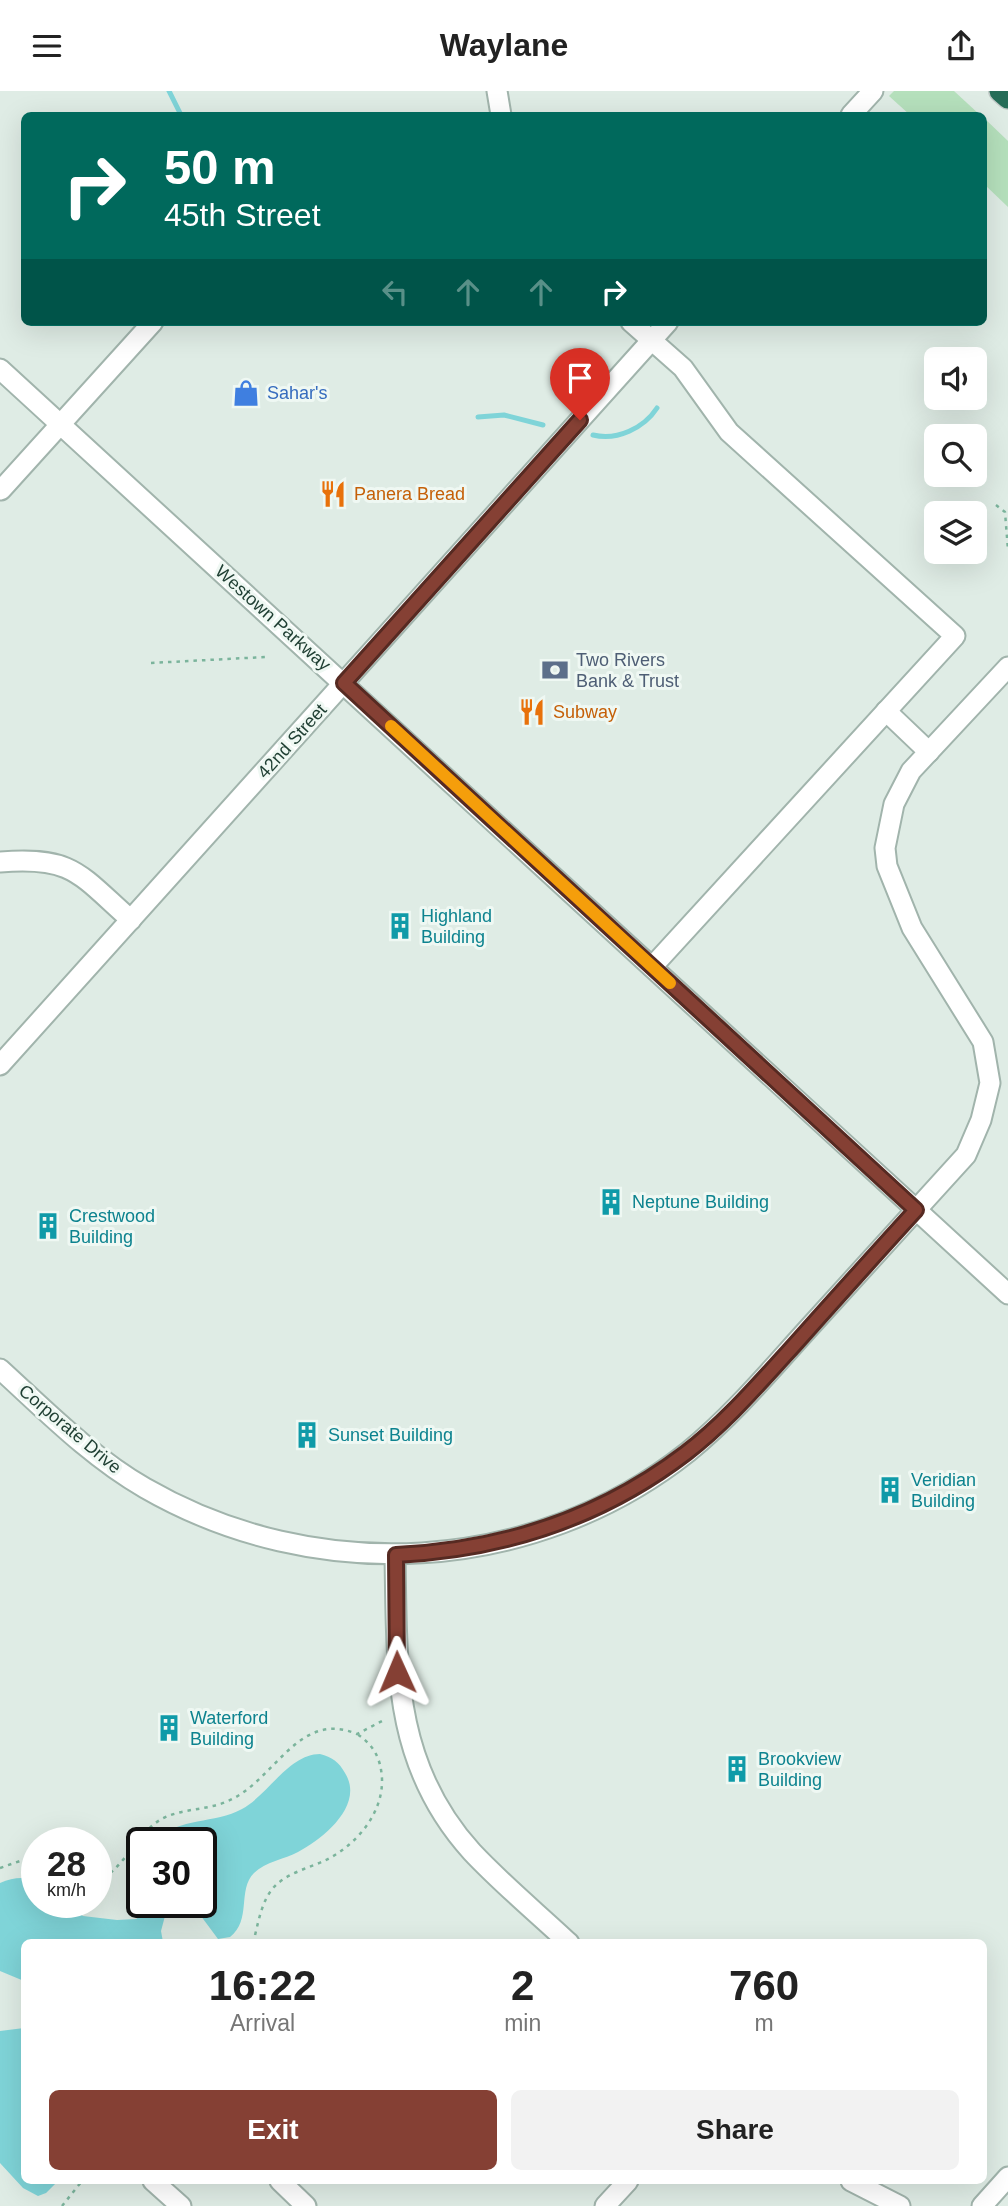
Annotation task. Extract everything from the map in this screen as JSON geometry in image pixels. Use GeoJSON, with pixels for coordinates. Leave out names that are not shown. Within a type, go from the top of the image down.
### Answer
{"type":"FeatureCollection","features":[{"type":"Feature","properties":{"kind":"highway"},"geometry":{"type":"LineString","coordinates":[[1000,91],[1008,99]]}},
{"type":"Feature","properties":{"kind":"street"},"geometry":{"type":"LineString","coordinates":[[497,91],[500,112]]}},
{"type":"Feature","properties":{"kind":"street"},"geometry":{"type":"LineString","coordinates":[[854,112],[873,91]]}},
{"type":"Feature","properties":{"kind":"street"},"geometry":{"type":"LineString","coordinates":[[1,490],[149,326]]}},
{"type":"Feature","properties":{"kind":"street"},"geometry":{"type":"LineString","coordinates":[[635,326],[682,368],[729,432],[955,636],[652,967]]}},
{"type":"Feature","properties":{"kind":"street","name":"42nd Street"},"geometry":{"type":"LineString","coordinates":[[0,1065],[665,326]]}},
{"type":"Feature","properties":{"kind":"street","name":"Westown Parkway"},"geometry":{"type":"LineString","coordinates":[[0,369],[1008,1294]]}},
{"type":"Feature","properties":{"kind":"street","name":"Corporate Drive"},"geometry":{"type":"LineString","coordinates":[[0,1369],[97,1455],[145,1488],[191,1512],[233,1529],[288,1545],[332,1552],[396,1555],[465,1549],[536,1533],[592,1510],[650,1478],[687,1452],[723,1420],[966,1155],[981,1120],[990,1083],[983,1042],[941,971],[920,945],[887,866],[888,826],[894,804],[911,771],[1008,667]]}},
{"type":"Feature","properties":{"kind":"street"},"geometry":{"type":"LineString","coordinates":[[886,711],[929,752]]}},
{"type":"Feature","properties":{"kind":"street"},"geometry":{"type":"LineString","coordinates":[[0,862],[32,860],[68,867],[131,920]]}},
{"type":"Feature","properties":{"kind":"street"},"geometry":{"type":"LineString","coordinates":[[396,1555],[397,1672],[403,1714],[425,1780],[457,1834],[485,1865],[565,1939]]}},
{"type":"Feature","properties":{"kind":"street"},"geometry":{"type":"LineString","coordinates":[[982,2206],[1008,2177]]}},
{"type":"Feature","properties":{"kind":"street"},"geometry":{"type":"LineString","coordinates":[[156,2184],[181,2206]]}},
{"type":"Feature","properties":{"kind":"street"},"geometry":{"type":"LineString","coordinates":[[283,2184],[306,2206]]}},
{"type":"Feature","properties":{"kind":"street"},"geometry":{"type":"LineString","coordinates":[[605,2206],[625,2184]]}},
{"type":"Feature","properties":{"kind":"street"},"geometry":{"type":"LineString","coordinates":[[857,2184],[900,2206]]}},
{"type":"Feature","properties":{"kind":"path"},"geometry":{"type":"LineString","coordinates":[[996,505],[1005,512],[1008,550]]}},
{"type":"Feature","properties":{"kind":"path"},"geometry":{"type":"LineString","coordinates":[[151,663],[265,657]]}},
{"type":"Feature","properties":{"kind":"path"},"geometry":{"type":"LineString","coordinates":[[357,1734],[403,1714]]}},
{"type":"Feature","properties":{"kind":"path"},"geometry":{"type":"LineString","coordinates":[[112,1872],[154,1824],[168,1816],[231,1800],[255,1784],[305,1737],[330,1727],[357,1734],[375,1752],[380,1769],[380,1797],[371,1818],[358,1837],[339,1853],[289,1877],[273,1888],[265,1901],[254,1939]]}},
{"type":"Feature","properties":{"kind":"path"},"geometry":{"type":"LineString","coordinates":[[0,1868],[21,1861]]}},
{"type":"Feature","properties":{"kind":"path"},"geometry":{"type":"LineString","coordinates":[[62,2206],[80,2184]]}},
{"type":"Feature","properties":{"kind":"green space"},"geometry":{"type":"Polygon","coordinates":[[[894,91],[954,91],[977,112],[907,112],[889,96],[894,91]]]}},
{"type":"Feature","properties":{"kind":"green space"},"geometry":{"type":"Polygon","coordinates":[[[987,121],[1008,141],[1008,207],[987,187],[987,121]]]}},
{"type":"Feature","properties":{"kind":"water"},"geometry":{"type":"Polygon","coordinates":[[[320,1754],[340,1766],[350,1785],[346,1809],[319,1839],[254,1873],[246,1888],[243,1914],[237,1930],[230,1937],[218,1939],[202,1918],[217,1918],[217,1827],[178,1827],[242,1809],[298,1761],[320,1754]]]}},
{"type":"Feature","properties":{"kind":"water"},"geometry":{"type":"Polygon","coordinates":[[[21,1878],[21,1918],[164,1918],[161,1931],[162,1939],[21,1939],[21,1980],[0,1971],[0,1883],[21,1878]]]}},
{"type":"Feature","properties":{"kind":"water"},"geometry":{"type":"Polygon","coordinates":[[[21,2028],[21,2184],[55,2184],[46,2193],[38,2196],[23,2188],[0,2163],[0,2031],[21,2028]]]}},
{"type":"Feature","properties":{"kind":"waterway"},"geometry":{"type":"LineString","coordinates":[[169,91],[180,112]]}},
{"type":"Feature","properties":{"kind":"waterway"},"geometry":{"type":"LineString","coordinates":[[593,435],[611,436],[629,431],[645,421],[657,408]]}},
{"type":"Feature","properties":{"kind":"waterway"},"geometry":{"type":"LineString","coordinates":[[478,417],[504,415],[543,425]]}},
{"type":"Feature","properties":{"kind":"slow traffic"},"geometry":{"type":"LineString","coordinates":[[391,726],[670,983]]}},
{"type":"Feature","properties":{"kind":"place","name":"Sahar's"},"geometry":{"type":"Point","coordinates":[246,393]}},
{"type":"Feature","properties":{"kind":"place","name":"Panera Bread"},"geometry":{"type":"Point","coordinates":[333,494]}},
{"type":"Feature","properties":{"kind":"place","name":"Two Rivers Bank & Trust"},"geometry":{"type":"Point","coordinates":[555,670]}},
{"type":"Feature","properties":{"kind":"place","name":"Subway"},"geometry":{"type":"Point","coordinates":[532,712]}},
{"type":"Feature","properties":{"kind":"place","name":"Highland Building"},"geometry":{"type":"Point","coordinates":[400,926]}},
{"type":"Feature","properties":{"kind":"place","name":"Neptune Building"},"geometry":{"type":"Point","coordinates":[611,1202]}},
{"type":"Feature","properties":{"kind":"place","name":"Crestwood Building"},"geometry":{"type":"Point","coordinates":[48,1226]}},
{"type":"Feature","properties":{"kind":"place","name":"Sunset Building"},"geometry":{"type":"Point","coordinates":[307,1435]}},
{"type":"Feature","properties":{"kind":"place","name":"Veridian Building"},"geometry":{"type":"Point","coordinates":[890,1490]}},
{"type":"Feature","properties":{"kind":"place","name":"Waterford Building"},"geometry":{"type":"Point","coordinates":[169,1728]}},
{"type":"Feature","properties":{"kind":"place","name":"Brookview Building"},"geometry":{"type":"Point","coordinates":[737,1769]}},
{"type":"Feature","properties":{"kind":"route"},"geometry":{"type":"LineString","coordinates":[[397,1672],[396,1555],[465,1549],[536,1533],[612,1500],[668,1466],[716,1427],[761,1381],[916,1210],[344,683],[580,420]]}}]}
